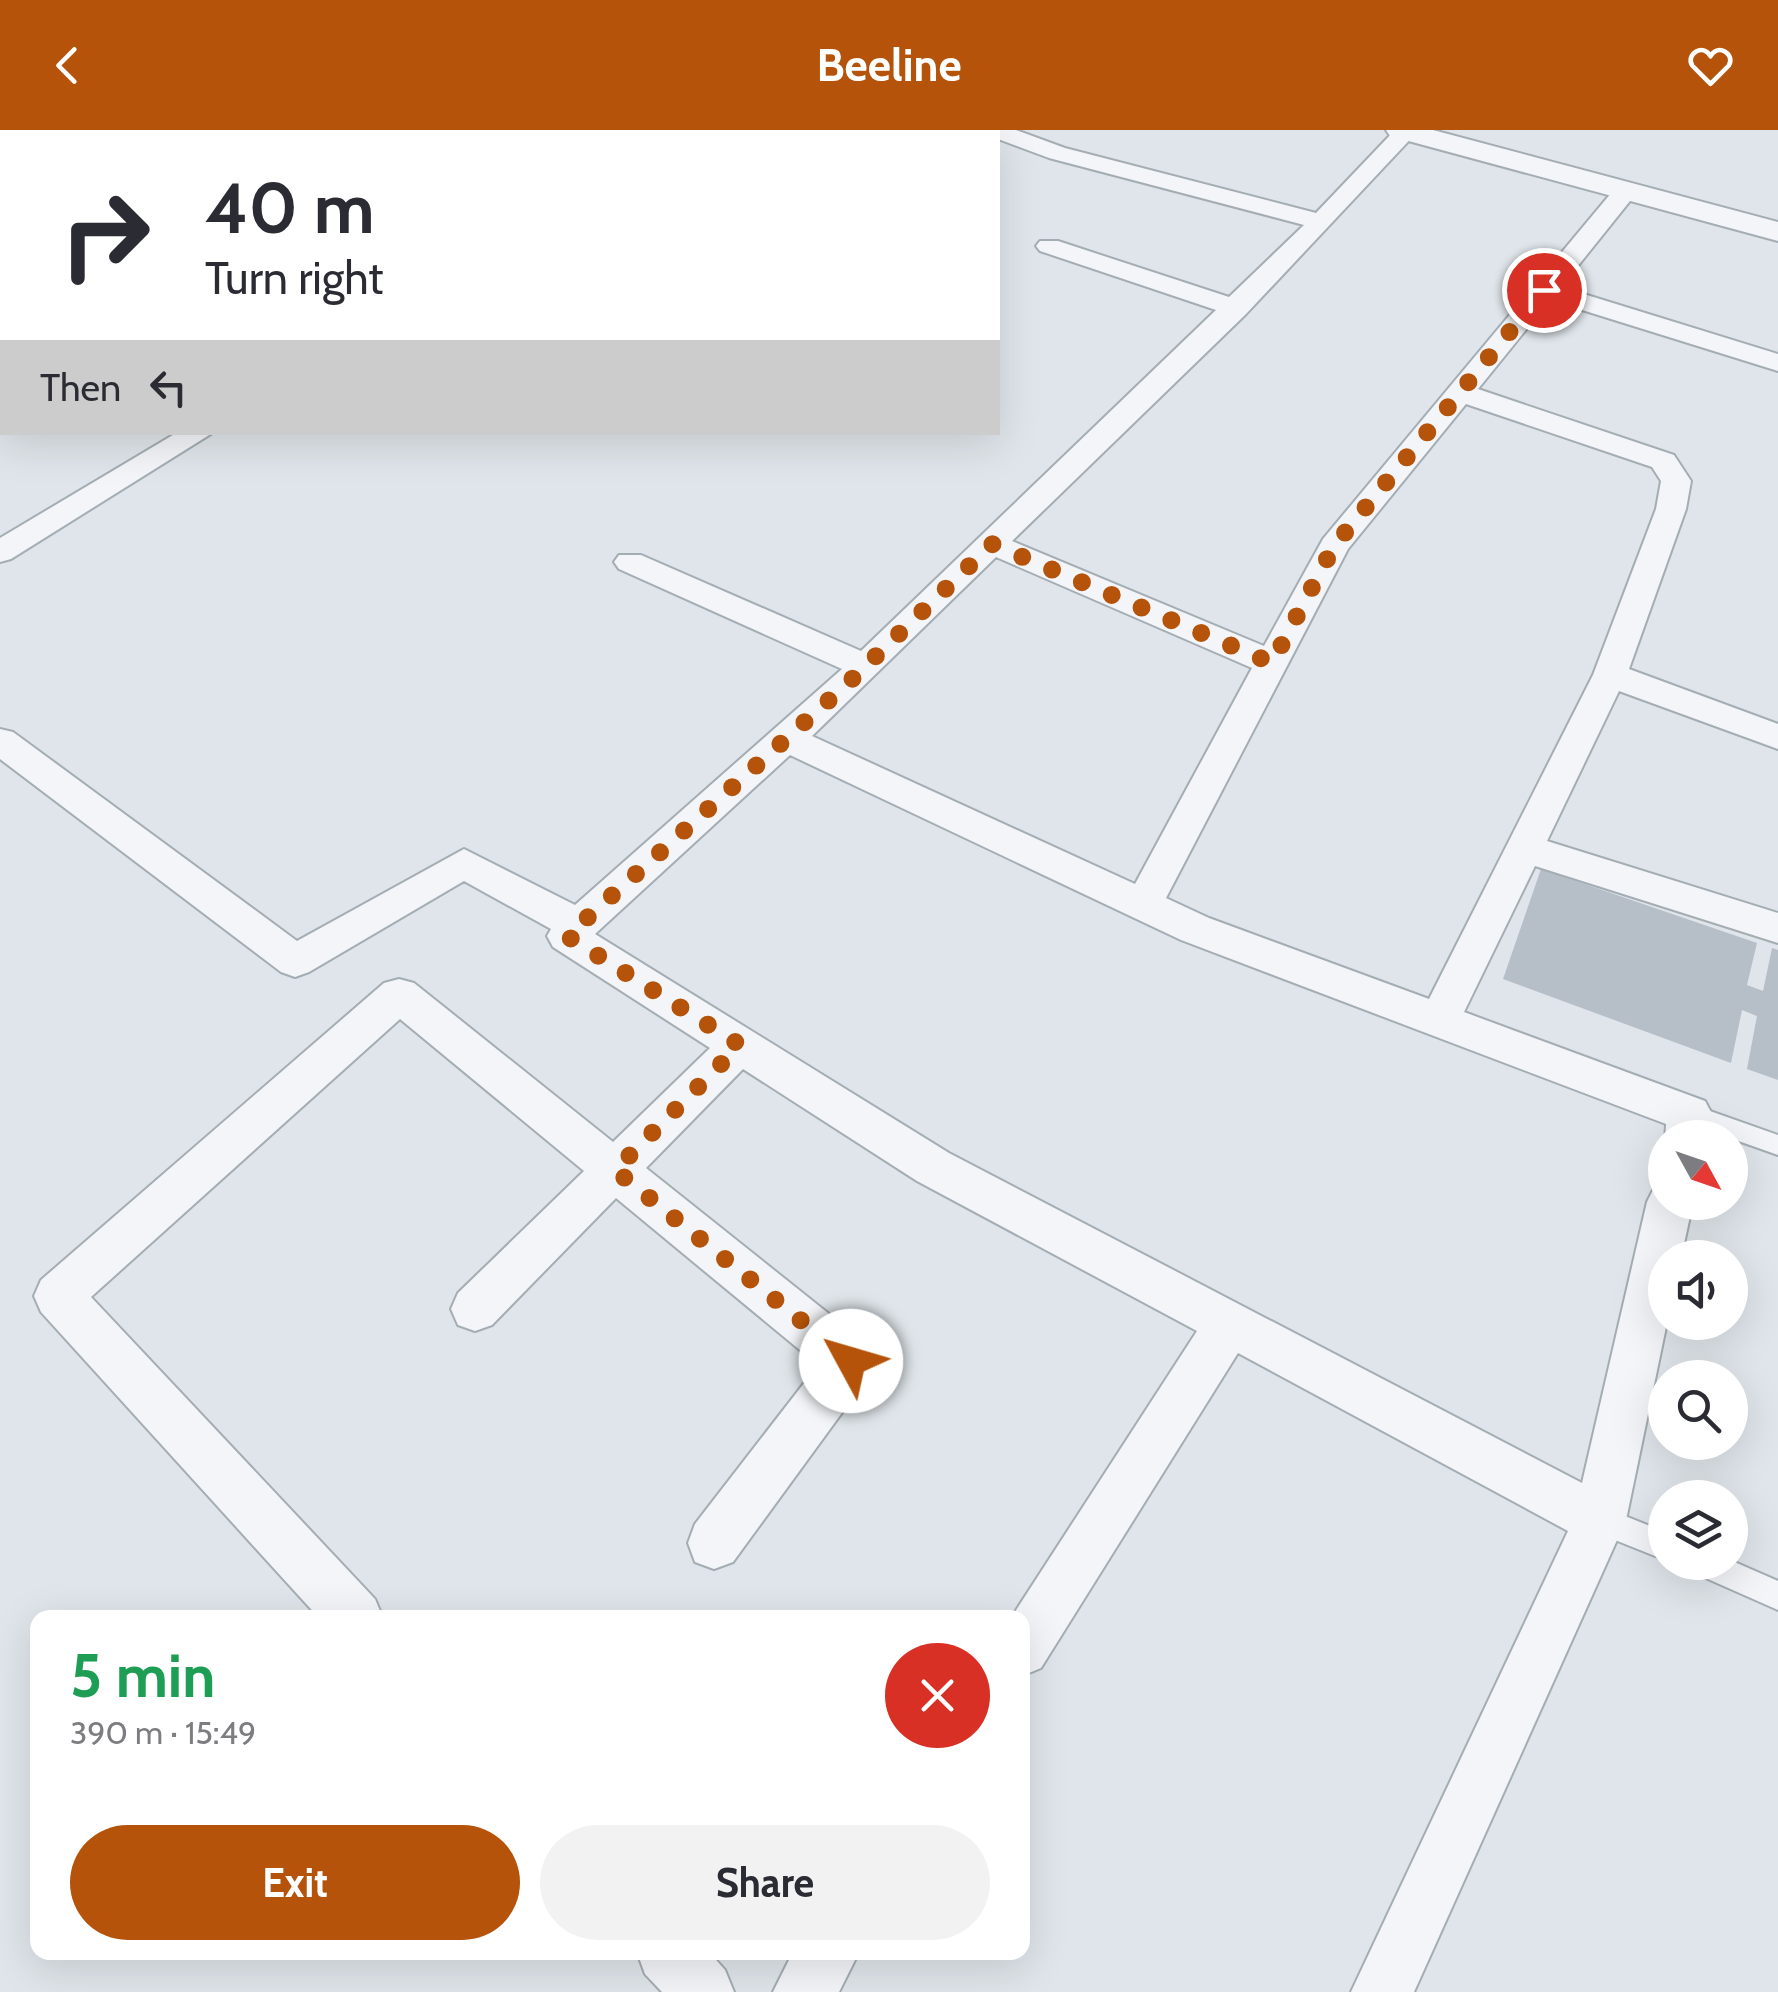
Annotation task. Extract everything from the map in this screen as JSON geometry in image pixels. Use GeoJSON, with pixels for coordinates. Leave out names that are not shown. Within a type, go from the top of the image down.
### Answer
{"type":"FeatureCollection","features":[{"type":"Feature","properties":{"kind":"street"},"geometry":{"type":"LineString","coordinates":[[1600,1520],[933,1167],[567,936],[865,666],[1237,308],[1405,131],[1778,231]]}},
{"type":"Feature","properties":{"kind":"street"},"geometry":{"type":"LineString","coordinates":[[1007,132],[1058,153],[1321,222]]}},
{"type":"Feature","properties":{"kind":"street"},"geometry":{"type":"LineString","coordinates":[[1143,905],[1334,546],[1626,191]]}},
{"type":"Feature","properties":{"kind":"street"},"geometry":{"type":"LineString","coordinates":[[1048,246],[1237,308]]}},
{"type":"Feature","properties":{"kind":"street"},"geometry":{"type":"LineString","coordinates":[[1544,290],[1778,363]]}},
{"type":"Feature","properties":{"kind":"street"},"geometry":{"type":"LineString","coordinates":[[1439,1020],[1610,675],[1671,509],[1676,481],[1663,460],[1460,392]]}},
{"type":"Feature","properties":{"kind":"street"},"geometry":{"type":"LineString","coordinates":[[0,552],[195,435]]}},
{"type":"Feature","properties":{"kind":"street"},"geometry":{"type":"LineString","coordinates":[[992,544],[1272,663]]}},
{"type":"Feature","properties":{"kind":"street"},"geometry":{"type":"LineString","coordinates":[[630,562],[865,666]]}},
{"type":"Feature","properties":{"kind":"street"},"geometry":{"type":"LineString","coordinates":[[1610,675],[1778,736]]}},
{"type":"Feature","properties":{"kind":"street"},"geometry":{"type":"LineString","coordinates":[[786,738],[1195,929],[1439,1020],[1673,1120]]}},
{"type":"Feature","properties":{"kind":"street"},"geometry":{"type":"LineString","coordinates":[[0,742],[295,962],[464,863],[579,926]]}},
{"type":"Feature","properties":{"kind":"street"},"geometry":{"type":"LineString","coordinates":[[1524,848],[1778,928]]}},
{"type":"Feature","properties":{"kind":"street"},"geometry":{"type":"LineString","coordinates":[[349,1610],[58,1296],[399,995],[851,1361],[714,1543]]}},
{"type":"Feature","properties":{"kind":"street"},"geometry":{"type":"LineString","coordinates":[[475,1309],[740,1045]]}},
{"type":"Feature","properties":{"kind":"street"},"geometry":{"type":"LineString","coordinates":[[1382,1992],[1600,1520],[1666,1220]]}},
{"type":"Feature","properties":{"kind":"street"},"geometry":{"type":"LineString","coordinates":[[1030,1636],[1229,1324]]}},
{"type":"Feature","properties":{"kind":"street"},"geometry":{"type":"LineString","coordinates":[[674,1960],[703,1992]]}},
{"type":"Feature","properties":{"kind":"street"},"geometry":{"type":"LineString","coordinates":[[804,1992],[825,1960]]}},
{"type":"Feature","properties":{"kind":"lane"},"geometry":{"type":"LineString","coordinates":[[1748,1139],[1778,1146]]}},
{"type":"Feature","properties":{"kind":"lane"},"geometry":{"type":"LineString","coordinates":[[1600,1520],[1648,1539]]}},
{"type":"Feature","properties":{"kind":"lane"},"geometry":{"type":"LineString","coordinates":[[1742,1580],[1778,1596]]}},
{"type":"Feature","properties":{"kind":"building"},"geometry":{"type":"Polygon","coordinates":[[[1541,869],[1757,943],[1747,985],[1763,991],[1772,948],[1778,950],[1778,1080],[1747,1069],[1757,1016],[1742,1010],[1731,1063],[1503,979],[1541,869]]]}},
{"type":"Feature","properties":{"kind":"route"},"geometry":{"type":"LineString","coordinates":[[851,1361],[615,1170],[740,1045],[567,936],[848,683],[992,544],[1272,663],[1334,546],[1544,290]]}}]}
